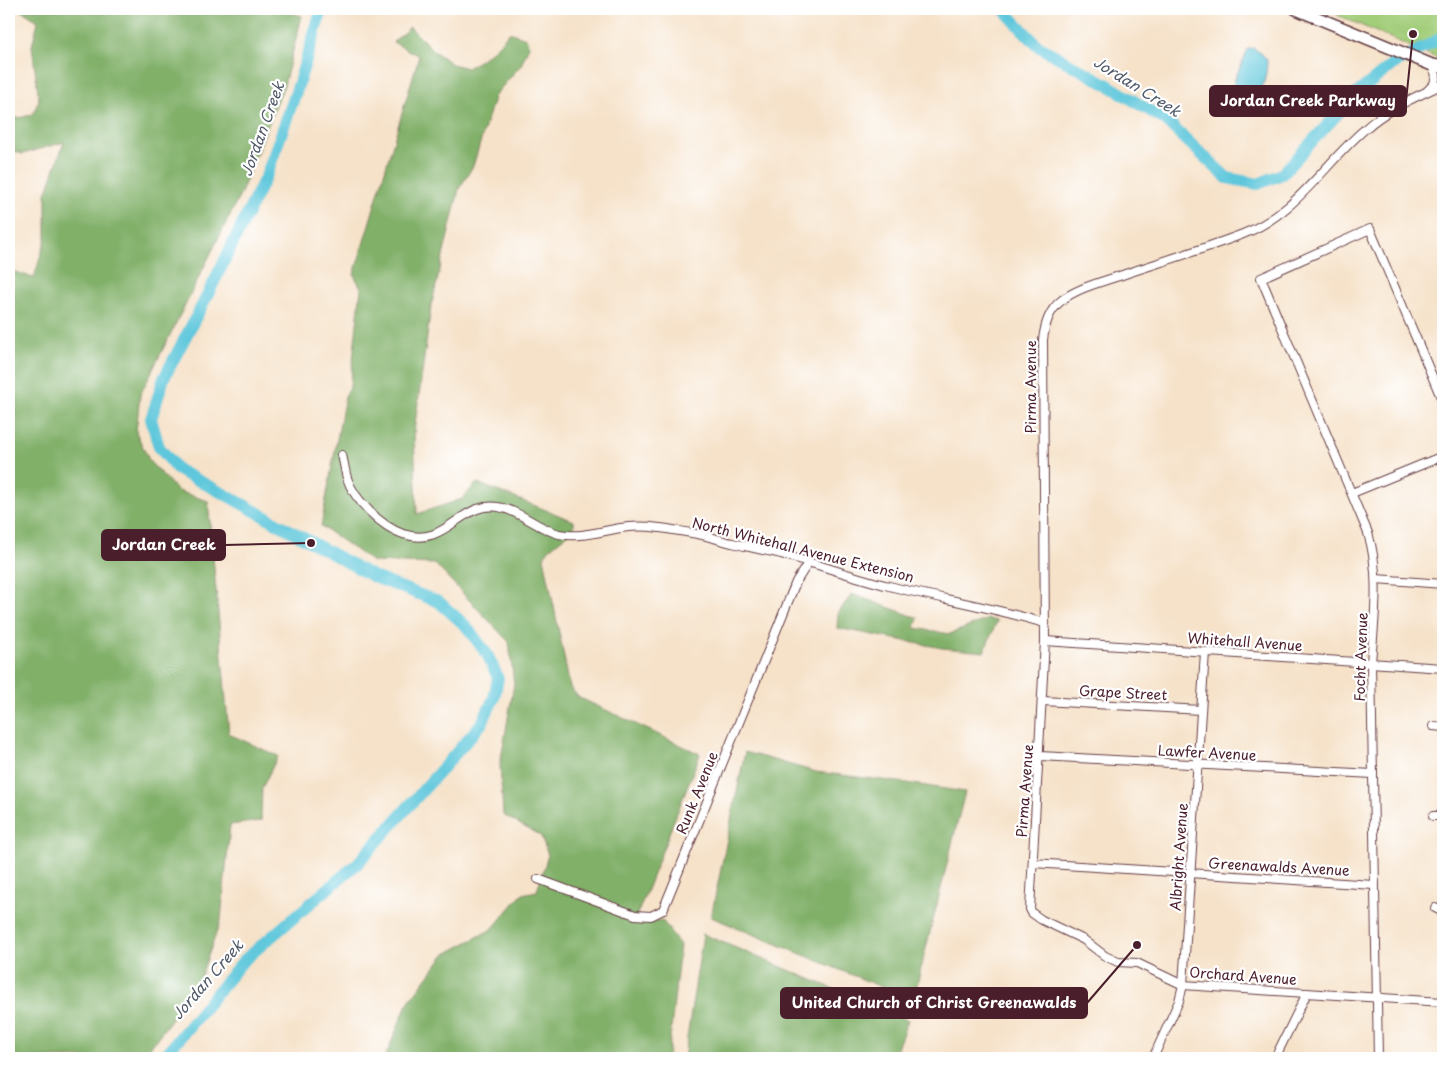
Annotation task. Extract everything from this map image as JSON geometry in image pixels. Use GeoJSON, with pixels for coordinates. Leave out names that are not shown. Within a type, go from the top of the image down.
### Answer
{"type":"FeatureCollection","features":[{"type":"Feature","properties":{"kind":"main road"},"geometry":{"type":"LineString","coordinates":[[1296,9],[1438,66]]}},
{"type":"Feature","properties":{"kind":"street"},"geometry":{"type":"LineString","coordinates":[[1428,90],[1434,84],[1438,66]]}},
{"type":"Feature","properties":{"kind":"street","name":"Pirma Avenue"},"geometry":{"type":"LineString","coordinates":[[1030,909],[1045,641],[1043,340],[1044,329],[1051,312],[1062,300],[1084,289],[1222,242],[1270,221],[1295,202],[1368,126],[1400,104],[1443,84]]}},
{"type":"Feature","properties":{"kind":"street","name":"Focht Avenue"},"geometry":{"type":"LineString","coordinates":[[1378,1058],[1371,663],[1376,579],[1373,547],[1261,278],[1370,229],[1443,402]]}},
{"type":"Feature","properties":{"kind":"street","name":"North Whitehall Avenue Extension"},"geometry":{"type":"LineString","coordinates":[[342,455],[347,479],[362,502],[385,526],[415,538],[438,534],[462,516],[475,509],[488,506],[503,508],[560,534],[597,533],[628,527],[654,528],[712,538],[782,555],[887,585],[1018,615],[1044,623]]}},
{"type":"Feature","properties":{"kind":"street"},"geometry":{"type":"LineString","coordinates":[[1352,493],[1443,456]]}},
{"type":"Feature","properties":{"kind":"street","name":"Runk Avenue"},"geometry":{"type":"LineString","coordinates":[[538,879],[635,915],[651,916],[663,910],[796,582],[808,563]]}},
{"type":"Feature","properties":{"kind":"street"},"geometry":{"type":"LineString","coordinates":[[1376,579],[1443,584]]}},
{"type":"Feature","properties":{"kind":"street","name":"Whitehall Avenue"},"geometry":{"type":"LineString","coordinates":[[1045,641],[1443,668]]}},
{"type":"Feature","properties":{"kind":"street","name":"Albright Avenue"},"geometry":{"type":"LineString","coordinates":[[1153,1058],[1179,1001],[1184,985],[1205,652]]}},
{"type":"Feature","properties":{"kind":"street","name":"Grape Street"},"geometry":{"type":"LineString","coordinates":[[1043,701],[1201,710]]}},
{"type":"Feature","properties":{"kind":"street"},"geometry":{"type":"LineString","coordinates":[[1433,726],[1443,727]]}},
{"type":"Feature","properties":{"kind":"street","name":"Lawfer Avenue"},"geometry":{"type":"LineString","coordinates":[[1040,756],[1373,774]]}},
{"type":"Feature","properties":{"kind":"street"},"geometry":{"type":"LineString","coordinates":[[1433,816],[1443,816]]}},
{"type":"Feature","properties":{"kind":"street","name":"Greenawalds Avenue"},"geometry":{"type":"LineString","coordinates":[[1033,864],[1374,885]]}},
{"type":"Feature","properties":{"kind":"street"},"geometry":{"type":"LineString","coordinates":[[1435,908],[1443,912]]}},
{"type":"Feature","properties":{"kind":"street","name":"Orchard Avenue"},"geometry":{"type":"LineString","coordinates":[[1030,909],[1032,913],[1042,920],[1084,940],[1105,956],[1118,962],[1137,963],[1184,985],[1443,1002]]}},
{"type":"Feature","properties":{"kind":"street"},"geometry":{"type":"LineString","coordinates":[[1275,1058],[1307,993]]}},
{"type":"Feature","properties":{"kind":"green space"},"geometry":{"type":"Polygon","coordinates":[[[19,9],[278,9],[302,16],[284,85],[241,193],[140,395],[136,432],[150,462],[178,491],[208,501],[229,734],[278,756],[262,788],[261,821],[230,825],[221,920],[198,984],[142,1058],[9,1058],[9,270],[34,278],[46,238],[46,194],[64,142],[23,154],[9,150],[9,115],[19,118],[33,114],[39,100],[32,46],[38,21],[19,9]]]}},
{"type":"Feature","properties":{"kind":"green space"},"geometry":{"type":"Polygon","coordinates":[[[1340,9],[1443,9],[1443,54],[1437,58],[1337,15],[1340,9]]]}},
{"type":"Feature","properties":{"kind":"green space"},"geometry":{"type":"Polygon","coordinates":[[[410,27],[434,51],[452,64],[467,68],[490,52],[509,32],[526,38],[529,46],[521,65],[495,95],[473,166],[459,189],[431,307],[414,432],[417,514],[462,499],[477,483],[574,521],[574,529],[549,549],[544,557],[570,687],[578,697],[700,754],[636,918],[647,922],[662,920],[680,945],[668,1058],[385,1058],[407,1004],[444,955],[492,929],[522,894],[537,891],[548,855],[541,836],[503,815],[500,764],[514,684],[509,642],[435,564],[373,562],[321,526],[345,396],[350,387],[361,288],[354,275],[419,56],[393,42],[410,27]]]}},
{"type":"Feature","properties":{"kind":"green space"},"geometry":{"type":"Polygon","coordinates":[[[852,594],[918,618],[915,628],[950,634],[988,619],[997,621],[984,652],[942,648],[837,628],[838,613],[852,594]]]}},
{"type":"Feature","properties":{"kind":"green space"},"geometry":{"type":"Polygon","coordinates":[[[745,752],[816,772],[965,792],[913,1000],[711,917],[745,752]]]}},
{"type":"Feature","properties":{"kind":"green space"},"geometry":{"type":"Polygon","coordinates":[[[703,934],[908,1020],[893,1058],[684,1058],[703,934]]]}},
{"type":"Feature","properties":{"kind":"water"},"geometry":{"type":"Polygon","coordinates":[[[1253,48],[1267,60],[1267,67],[1259,95],[1252,107],[1247,111],[1237,107],[1231,97],[1234,81],[1248,49],[1253,48]]]}},
{"type":"Feature","properties":{"kind":"waterway","name":"Jordan Creek"},"geometry":{"type":"LineString","coordinates":[[163,1058],[243,961],[358,863],[450,760],[482,723],[494,698],[498,678],[487,654],[466,626],[439,602],[374,577],[178,470],[159,447],[151,419],[164,378],[267,174],[295,95],[322,9]]}},
{"type":"Feature","properties":{"kind":"waterway","name":"Jordan Creek"},"geometry":{"type":"LineString","coordinates":[[1003,9],[1038,46],[1108,85],[1165,120],[1227,178],[1258,184],[1282,174],[1355,95],[1392,65],[1443,37]]}},
{"type":"Feature","properties":{"kind":"place","name":"Jordan Creek Parkway"},"geometry":{"type":"Point","coordinates":[1413,34]}},
{"type":"Feature","properties":{"kind":"place","name":"Jordan Creek"},"geometry":{"type":"Point","coordinates":[311,543]}},
{"type":"Feature","properties":{"kind":"place","name":"United Church of Christ Greenawalds"},"geometry":{"type":"Point","coordinates":[1137,945]}}]}
